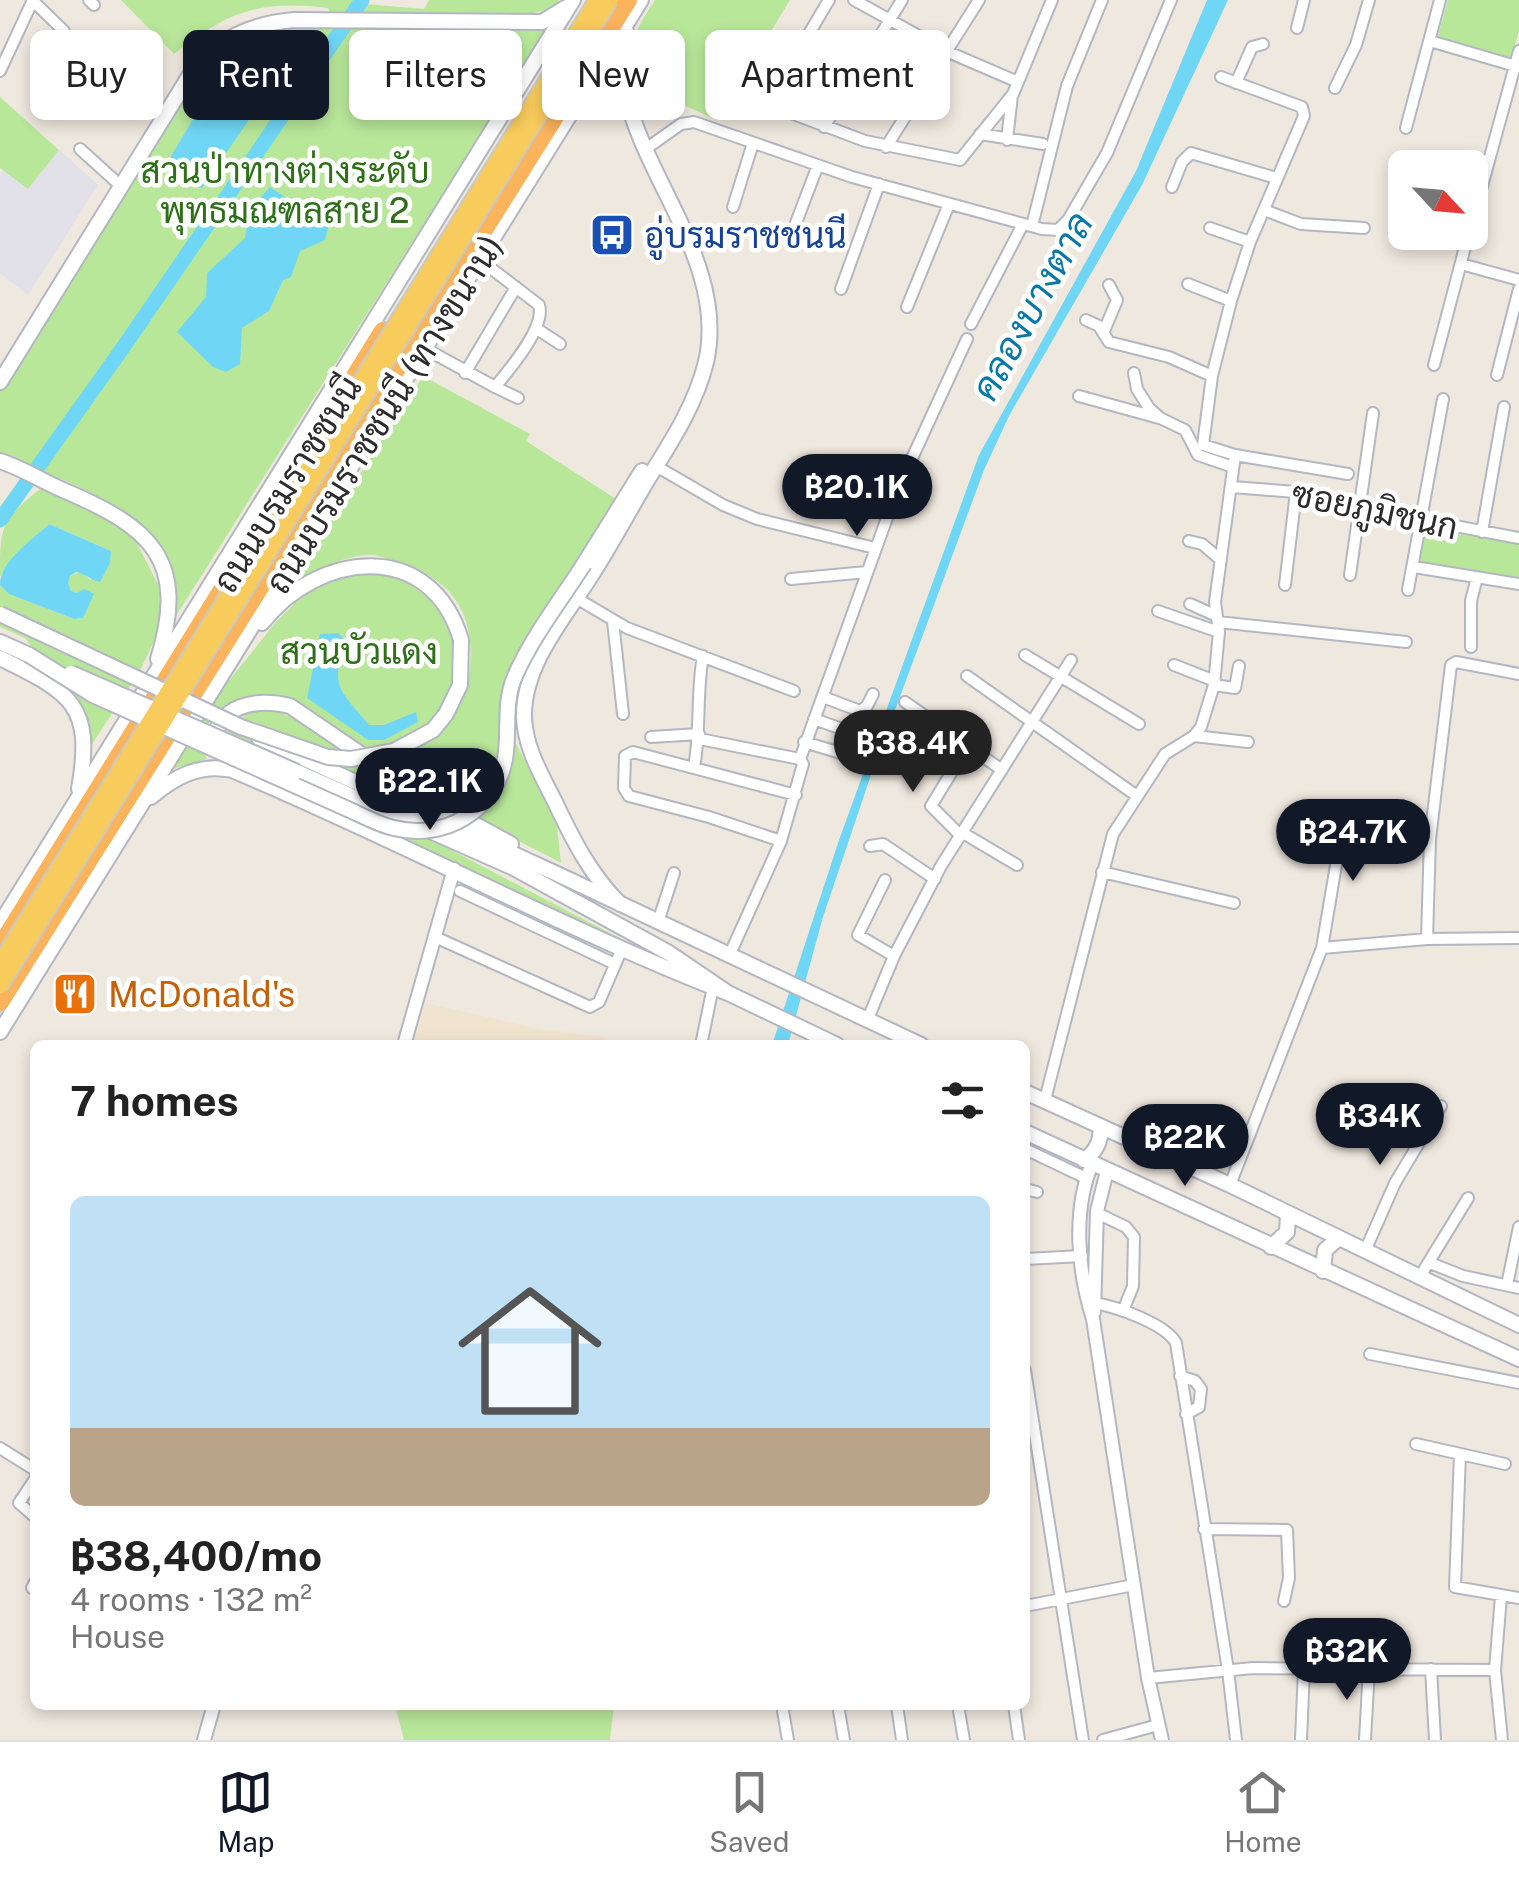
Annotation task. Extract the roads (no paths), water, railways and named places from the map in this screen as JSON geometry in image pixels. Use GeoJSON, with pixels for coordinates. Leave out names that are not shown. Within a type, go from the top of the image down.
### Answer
{"type":"FeatureCollection","features":[{"type":"Feature","properties":{"kind":"highway","name":"ถนนบรมราชชนนี"},"geometry":{"type":"LineString","coordinates":[[0,946],[583,1]]}},
{"type":"Feature","properties":{"kind":"highway","name":"ถนนบรมราชชนนี"},"geometry":{"type":"LineString","coordinates":[[0,1002],[629,9]]}},
{"type":"Feature","properties":{"kind":"main road"},"geometry":{"type":"LineString","coordinates":[[0,986],[610,0]]}},
{"type":"Feature","properties":{"kind":"main road","name":"ถนนบรมราชชนนี (ทางขนาน)"},"geometry":{"type":"LineString","coordinates":[[0,1032],[480,260],[629,9],[640,0]]}},
{"type":"Feature","properties":{"kind":"main road"},"geometry":{"type":"LineString","coordinates":[[0,382],[190,75],[218,45],[254,26],[294,20],[542,22],[583,1]]}},
{"type":"Feature","properties":{"kind":"main road"},"geometry":{"type":"LineString","coordinates":[[0,963],[583,1]]}},
{"type":"Feature","properties":{"kind":"main road","name":"ถนนบรมราชชนนี (ทางขนาน)"},"geometry":{"type":"LineString","coordinates":[[0,924],[583,1]]}},
{"type":"Feature","properties":{"kind":"main road"},"geometry":{"type":"LineString","coordinates":[[620,904],[576,846],[526,736],[525,700],[533,669],[688,412],[706,359],[710,324],[700,268],[630,106],[623,75],[622,48],[629,9]]}},
{"type":"Feature","properties":{"kind":"main road"},"geometry":{"type":"LineString","coordinates":[[28,655],[93,694],[394,828],[429,831],[458,822],[473,813],[495,788],[505,761],[506,716],[515,676],[662,441],[688,412]]}},
{"type":"Feature","properties":{"kind":"main road"},"geometry":{"type":"LineString","coordinates":[[5,463],[124,518],[148,541],[171,598],[167,629],[152,680]]}},
{"type":"Feature","properties":{"kind":"main road"},"geometry":{"type":"LineString","coordinates":[[226,669],[267,616],[288,596],[306,583],[351,566],[385,567],[419,580],[446,606],[461,640],[460,684],[446,714],[433,730],[394,751],[372,757],[328,757],[241,728]]}},
{"type":"Feature","properties":{"kind":"main road"},"geometry":{"type":"LineString","coordinates":[[0,614],[910,1040]]}},
{"type":"Feature","properties":{"kind":"main road"},"geometry":{"type":"LineString","coordinates":[[0,642],[550,886],[669,953],[720,990]]}},
{"type":"Feature","properties":{"kind":"main road"},"geometry":{"type":"LineString","coordinates":[[0,658],[50,683],[75,710],[86,744],[78,800]]}},
{"type":"Feature","properties":{"kind":"main road"},"geometry":{"type":"LineString","coordinates":[[556,872],[422,795],[290,706],[271,702],[234,708],[218,726],[213,744],[221,762],[232,770],[454,869],[618,957],[720,990],[827,1040]]}},
{"type":"Feature","properties":{"kind":"main road"},"geometry":{"type":"LineString","coordinates":[[139,808],[181,775],[206,768],[232,770]]}},
{"type":"Feature","properties":{"kind":"main road"},"geometry":{"type":"LineString","coordinates":[[1030,1094],[1230,1185],[1519,1325]]}},
{"type":"Feature","properties":{"kind":"main road"},"geometry":{"type":"LineString","coordinates":[[1087,1167],[1101,1134],[1100,1126]]}},
{"type":"Feature","properties":{"kind":"main road"},"geometry":{"type":"LineString","coordinates":[[1030,1135],[1087,1167],[1107,1171],[1519,1358]]}},
{"type":"Feature","properties":{"kind":"main road"},"geometry":{"type":"LineString","coordinates":[[1271,1246],[1286,1234],[1288,1214]]}},
{"type":"Feature","properties":{"kind":"main road"},"geometry":{"type":"LineString","coordinates":[[1323,1271],[1325,1250],[1339,1238]]}},
{"type":"Feature","properties":{"kind":"street"},"geometry":{"type":"LineString","coordinates":[[0,72],[33,0],[63,30]]}},
{"type":"Feature","properties":{"kind":"street"},"geometry":{"type":"LineString","coordinates":[[811,30],[829,0]]}},
{"type":"Feature","properties":{"kind":"street"},"geometry":{"type":"LineString","coordinates":[[854,0],[907,30]]}},
{"type":"Feature","properties":{"kind":"street"},"geometry":{"type":"LineString","coordinates":[[824,126],[902,0]]}},
{"type":"Feature","properties":{"kind":"street"},"geometry":{"type":"LineString","coordinates":[[950,45],[978,0]]}},
{"type":"Feature","properties":{"kind":"street"},"geometry":{"type":"LineString","coordinates":[[808,120],[886,146],[955,161],[963,158],[1012,94],[1052,0]]}},
{"type":"Feature","properties":{"kind":"street"},"geometry":{"type":"LineString","coordinates":[[971,324],[1027,225],[1067,86],[1102,0]]}},
{"type":"Feature","properties":{"kind":"street"},"geometry":{"type":"LineString","coordinates":[[647,148],[681,124],[694,122],[879,184],[1058,230],[1068,220],[1106,153],[1171,0]]}},
{"type":"Feature","properties":{"kind":"street"},"geometry":{"type":"LineString","coordinates":[[1297,28],[1304,0]]}},
{"type":"Feature","properties":{"kind":"street"},"geometry":{"type":"LineString","coordinates":[[1335,88],[1356,45],[1368,0]]}},
{"type":"Feature","properties":{"kind":"street"},"geometry":{"type":"LineString","coordinates":[[1406,128],[1440,0]]}},
{"type":"Feature","properties":{"kind":"street"},"geometry":{"type":"LineString","coordinates":[[1430,40],[1517,66]]}},
{"type":"Feature","properties":{"kind":"street"},"geometry":{"type":"LineString","coordinates":[[1236,83],[1252,47],[1263,44]]}},
{"type":"Feature","properties":{"kind":"street"},"geometry":{"type":"LineString","coordinates":[[1488,168],[1519,51]]}},
{"type":"Feature","properties":{"kind":"street"},"geometry":{"type":"LineString","coordinates":[[950,53],[1018,82]]}},
{"type":"Feature","properties":{"kind":"street"},"geometry":{"type":"LineString","coordinates":[[1221,76],[1303,108],[1304,116],[1250,242],[1212,376],[1203,446],[1234,460]]}},
{"type":"Feature","properties":{"kind":"street"},"geometry":{"type":"LineString","coordinates":[[1006,140],[1012,94]]}},
{"type":"Feature","properties":{"kind":"street"},"geometry":{"type":"LineString","coordinates":[[886,146],[902,120]]}},
{"type":"Feature","properties":{"kind":"street"},"geometry":{"type":"LineString","coordinates":[[980,134],[1044,144]]}},
{"type":"Feature","properties":{"kind":"street"},"geometry":{"type":"LineString","coordinates":[[732,207],[753,143]]}},
{"type":"Feature","properties":{"kind":"street"},"geometry":{"type":"LineString","coordinates":[[80,148],[122,187]]}},
{"type":"Feature","properties":{"kind":"street"},"geometry":{"type":"LineString","coordinates":[[1172,187],[1182,162],[1191,152],[1276,178]]}},
{"type":"Feature","properties":{"kind":"street"},"geometry":{"type":"LineString","coordinates":[[794,228],[818,165]]}},
{"type":"Feature","properties":{"kind":"street"},"geometry":{"type":"LineString","coordinates":[[841,289],[879,184]]}},
{"type":"Feature","properties":{"kind":"street"},"geometry":{"type":"LineString","coordinates":[[907,307],[949,204]]}},
{"type":"Feature","properties":{"kind":"street"},"geometry":{"type":"LineString","coordinates":[[1264,210],[1301,224],[1364,228]]}},
{"type":"Feature","properties":{"kind":"street"},"geometry":{"type":"LineString","coordinates":[[1210,228],[1250,242]]}},
{"type":"Feature","properties":{"kind":"street"},"geometry":{"type":"LineString","coordinates":[[1434,365],[1464,250]]}},
{"type":"Feature","properties":{"kind":"street"},"geometry":{"type":"LineString","coordinates":[[480,260],[542,309],[537,329],[495,387]]}},
{"type":"Feature","properties":{"kind":"street"},"geometry":{"type":"LineString","coordinates":[[1460,264],[1519,280]]}},
{"type":"Feature","properties":{"kind":"street"},"geometry":{"type":"LineString","coordinates":[[1188,284],[1231,300]]}},
{"type":"Feature","properties":{"kind":"street"},"geometry":{"type":"LineString","coordinates":[[1104,331],[1116,300],[1108,285]]}},
{"type":"Feature","properties":{"kind":"street"},"geometry":{"type":"LineString","coordinates":[[465,373],[516,287]]}},
{"type":"Feature","properties":{"kind":"street"},"geometry":{"type":"LineString","coordinates":[[1496,375],[1519,289]]}},
{"type":"Feature","properties":{"kind":"street"},"geometry":{"type":"LineString","coordinates":[[1086,320],[1104,331],[1110,342],[1170,357],[1212,376]]}},
{"type":"Feature","properties":{"kind":"street"},"geometry":{"type":"LineString","coordinates":[[537,329],[560,344]]}},
{"type":"Feature","properties":{"kind":"street"},"geometry":{"type":"LineString","coordinates":[[729,956],[781,841],[796,795],[804,742],[875,548],[907,465],[967,338]]}},
{"type":"Feature","properties":{"kind":"street"},"geometry":{"type":"LineString","coordinates":[[424,348],[518,398]]}},
{"type":"Feature","properties":{"kind":"street"},"geometry":{"type":"LineString","coordinates":[[1134,373],[1141,397],[1160,418]]}},
{"type":"Feature","properties":{"kind":"street"},"geometry":{"type":"LineString","coordinates":[[1080,396],[1160,418],[1185,430],[1198,455],[1348,474]]}},
{"type":"Feature","properties":{"kind":"street"},"geometry":{"type":"LineString","coordinates":[[1408,590],[1444,398]]}},
{"type":"Feature","properties":{"kind":"street"},"geometry":{"type":"LineString","coordinates":[[1482,532],[1504,407]]}},
{"type":"Feature","properties":{"kind":"street"},"geometry":{"type":"LineString","coordinates":[[1350,575],[1373,414]]}},
{"type":"Feature","properties":{"kind":"street"},"geometry":{"type":"LineString","coordinates":[[1045,1100],[1112,834],[1166,754],[1194,736],[1204,720],[1214,683],[1218,623],[1215,602],[1234,460]]}},
{"type":"Feature","properties":{"kind":"street"},"geometry":{"type":"LineString","coordinates":[[656,466],[758,519],[875,548]]}},
{"type":"Feature","properties":{"kind":"street","name":"ซอยภูมิชนก"},"geometry":{"type":"LineString","coordinates":[[1232,487],[1296,492],[1519,538]]}},
{"type":"Feature","properties":{"kind":"street"},"geometry":{"type":"LineString","coordinates":[[1286,585],[1296,492]]}},
{"type":"Feature","properties":{"kind":"street"},"geometry":{"type":"LineString","coordinates":[[1189,541],[1202,544],[1221,560]]}},
{"type":"Feature","properties":{"kind":"street"},"geometry":{"type":"LineString","coordinates":[[1414,567],[1519,584]]}},
{"type":"Feature","properties":{"kind":"street"},"geometry":{"type":"LineString","coordinates":[[791,579],[867,572]]}},
{"type":"Feature","properties":{"kind":"street"},"geometry":{"type":"LineString","coordinates":[[1471,646],[1471,600],[1477,577]]}},
{"type":"Feature","properties":{"kind":"street"},"geometry":{"type":"LineString","coordinates":[[576,598],[614,621],[794,692]]}},
{"type":"Feature","properties":{"kind":"street"},"geometry":{"type":"LineString","coordinates":[[1190,604],[1218,623]]}},
{"type":"Feature","properties":{"kind":"street"},"geometry":{"type":"LineString","coordinates":[[1158,611],[1218,623],[1406,642]]}},
{"type":"Feature","properties":{"kind":"street"},"geometry":{"type":"LineString","coordinates":[[614,621],[623,714]]}},
{"type":"Feature","properties":{"kind":"street"},"geometry":{"type":"LineString","coordinates":[[1025,655],[1139,724]]}},
{"type":"Feature","properties":{"kind":"street"},"geometry":{"type":"LineString","coordinates":[[694,767],[703,656]]}},
{"type":"Feature","properties":{"kind":"street"},"geometry":{"type":"LineString","coordinates":[[867,1021],[894,956],[935,879],[1071,660]]}},
{"type":"Feature","properties":{"kind":"street"},"geometry":{"type":"LineString","coordinates":[[1427,940],[1430,839],[1452,664],[1519,674]]}},
{"type":"Feature","properties":{"kind":"street"},"geometry":{"type":"LineString","coordinates":[[1174,665],[1235,688],[1239,666]]}},
{"type":"Feature","properties":{"kind":"street"},"geometry":{"type":"LineString","coordinates":[[967,676],[1137,796]]}},
{"type":"Feature","properties":{"kind":"street"},"geometry":{"type":"LineString","coordinates":[[823,697],[860,711],[872,694]]}},
{"type":"Feature","properties":{"kind":"street"},"geometry":{"type":"LineString","coordinates":[[905,702],[1002,770]]}},
{"type":"Feature","properties":{"kind":"street"},"geometry":{"type":"LineString","coordinates":[[814,719],[842,729]]}},
{"type":"Feature","properties":{"kind":"street"},"geometry":{"type":"LineString","coordinates":[[902,762],[929,721]]}},
{"type":"Feature","properties":{"kind":"street"},"geometry":{"type":"LineString","coordinates":[[651,737],[699,736],[800,759]]}},
{"type":"Feature","properties":{"kind":"street"},"geometry":{"type":"LineString","coordinates":[[1194,736],[1248,742]]}},
{"type":"Feature","properties":{"kind":"street"},"geometry":{"type":"LineString","coordinates":[[804,742],[844,754]]}},
{"type":"Feature","properties":{"kind":"street"},"geometry":{"type":"LineString","coordinates":[[966,748],[931,804],[962,834],[1016,866]]}},
{"type":"Feature","properties":{"kind":"street"},"geometry":{"type":"LineString","coordinates":[[781,841],[625,793],[624,756],[628,752],[796,795]]}},
{"type":"Feature","properties":{"kind":"street"},"geometry":{"type":"LineString","coordinates":[[1230,1185],[1322,948],[1345,812]]}},
{"type":"Feature","properties":{"kind":"street"},"geometry":{"type":"LineString","coordinates":[[870,846],[883,844],[935,879]]}},
{"type":"Feature","properties":{"kind":"street"},"geometry":{"type":"LineString","coordinates":[[405,1040],[454,869]]}},
{"type":"Feature","properties":{"kind":"street"},"geometry":{"type":"LineString","coordinates":[[1102,872],[1234,903]]}},
{"type":"Feature","properties":{"kind":"street"},"geometry":{"type":"LineString","coordinates":[[658,922],[674,873]]}},
{"type":"Feature","properties":{"kind":"street"},"geometry":{"type":"LineString","coordinates":[[886,880],[858,935],[894,956]]}},
{"type":"Feature","properties":{"kind":"street"},"geometry":{"type":"LineString","coordinates":[[435,938],[590,1007],[600,1002],[618,957],[460,891]]}},
{"type":"Feature","properties":{"kind":"street"},"geometry":{"type":"LineString","coordinates":[[1322,948],[1519,938]]}},
{"type":"Feature","properties":{"kind":"street"},"geometry":{"type":"LineString","coordinates":[[703,1040],[720,990]]}},
{"type":"Feature","properties":{"kind":"street"},"geometry":{"type":"LineString","coordinates":[[1365,1250],[1395,1183],[1441,1106]]}},
{"type":"Feature","properties":{"kind":"street"},"geometry":{"type":"LineString","coordinates":[[1030,1153],[1087,1167],[1080,1208],[1084,1290],[1093,1319],[1148,1678],[1162,1740]]}},
{"type":"Feature","properties":{"kind":"street"},"geometry":{"type":"LineString","coordinates":[[1093,1319],[1096,1213],[1107,1171]]}},
{"type":"Feature","properties":{"kind":"street"},"geometry":{"type":"LineString","coordinates":[[1030,1190],[1038,1192]]}},
{"type":"Feature","properties":{"kind":"street"},"geometry":{"type":"LineString","coordinates":[[1419,1278],[1468,1198]]}},
{"type":"Feature","properties":{"kind":"street"},"geometry":{"type":"LineString","coordinates":[[1096,1213],[1126,1227],[1134,1237],[1133,1286],[1123,1311]]}},
{"type":"Feature","properties":{"kind":"street"},"geometry":{"type":"LineString","coordinates":[[1430,1263],[1456,1274],[1513,1286],[1519,1227]]}},
{"type":"Feature","properties":{"kind":"street"},"geometry":{"type":"LineString","coordinates":[[1030,1259],[1097,1256]]}},
{"type":"Feature","properties":{"kind":"street"},"geometry":{"type":"LineString","coordinates":[[1095,1303],[1123,1311],[1173,1337],[1236,1740]]}},
{"type":"Feature","properties":{"kind":"street"},"geometry":{"type":"LineString","coordinates":[[1370,1354],[1519,1382]]}},
{"type":"Feature","properties":{"kind":"street"},"geometry":{"type":"LineString","coordinates":[[1180,1376],[1195,1381],[1201,1389],[1198,1407],[1186,1414]]}},
{"type":"Feature","properties":{"kind":"street"},"geometry":{"type":"LineString","coordinates":[[1030,1401],[1083,1740]]}},
{"type":"Feature","properties":{"kind":"street"},"geometry":{"type":"LineString","coordinates":[[1416,1444],[1505,1464]]}},
{"type":"Feature","properties":{"kind":"street"},"geometry":{"type":"LineString","coordinates":[[0,1448],[30,1467]]}},
{"type":"Feature","properties":{"kind":"street"},"geometry":{"type":"LineString","coordinates":[[1460,1454],[1462,1480],[1454,1585],[1519,1598]]}},
{"type":"Feature","properties":{"kind":"street"},"geometry":{"type":"LineString","coordinates":[[30,1486],[19,1503],[30,1513]]}},
{"type":"Feature","properties":{"kind":"street"},"geometry":{"type":"LineString","coordinates":[[1204,1528],[1287,1530],[1289,1578],[1284,1601]]}},
{"type":"Feature","properties":{"kind":"street"},"geometry":{"type":"LineString","coordinates":[[1030,1605],[1134,1585]]}},
{"type":"Feature","properties":{"kind":"street"},"geometry":{"type":"LineString","coordinates":[[1501,1596],[1495,1670],[1502,1740]]}},
{"type":"Feature","properties":{"kind":"street"},"geometry":{"type":"LineString","coordinates":[[1365,1740],[1370,1668]]}},
{"type":"Feature","properties":{"kind":"street"},"geometry":{"type":"LineString","coordinates":[[1300,1740],[1304,1669]]}},
{"type":"Feature","properties":{"kind":"street"},"geometry":{"type":"LineString","coordinates":[[1148,1678],[1228,1670],[1495,1670]]}},
{"type":"Feature","properties":{"kind":"street"},"geometry":{"type":"LineString","coordinates":[[1432,1670],[1435,1740]]}},
{"type":"Feature","properties":{"kind":"street"},"geometry":{"type":"LineString","coordinates":[[204,1740],[213,1710]]}},
{"type":"Feature","properties":{"kind":"street"},"geometry":{"type":"LineString","coordinates":[[779,1740],[788,1739],[783,1710]]}},
{"type":"Feature","properties":{"kind":"street"},"geometry":{"type":"LineString","coordinates":[[839,1710],[844,1740]]}},
{"type":"Feature","properties":{"kind":"street"},"geometry":{"type":"LineString","coordinates":[[897,1710],[902,1740]]}},
{"type":"Feature","properties":{"kind":"street"},"geometry":{"type":"LineString","coordinates":[[959,1710],[964,1740]]}},
{"type":"Feature","properties":{"kind":"street"},"geometry":{"type":"LineString","coordinates":[[1015,1710],[1019,1740]]}},
{"type":"Feature","properties":{"kind":"street"},"geometry":{"type":"LineString","coordinates":[[1103,1740],[1158,1725]]}},
{"type":"Feature","properties":{"kind":"water"},"geometry":{"type":"Polygon","coordinates":[[[1207,0],[1228,0],[1142,185],[1009,416],[984,470],[871,775],[823,917],[789,1040],[774,1040],[839,840],[979,455],[1136,171],[1207,0]]]}},
{"type":"Feature","properties":{"kind":"water"},"geometry":{"type":"Polygon","coordinates":[[[193,120],[249,120],[202,188],[175,181],[171,156],[193,120]]]}},
{"type":"Feature","properties":{"kind":"water"},"geometry":{"type":"Polygon","coordinates":[[[270,187],[292,202],[320,212],[328,228],[325,240],[300,251],[291,277],[283,280],[269,311],[242,328],[240,364],[226,372],[213,367],[177,332],[206,297],[207,273],[245,238],[250,209],[270,187]]]}},
{"type":"Feature","properties":{"kind":"water"},"geometry":{"type":"Polygon","coordinates":[[[49,524],[111,551],[110,563],[100,582],[76,572],[70,576],[71,591],[84,589],[94,594],[83,618],[74,619],[9,594],[0,585],[11,559],[49,524]]]}},
{"type":"Feature","properties":{"kind":"water"},"geometry":{"type":"Polygon","coordinates":[[[338,633],[347,642],[338,669],[340,688],[369,725],[384,725],[416,712],[418,722],[384,740],[368,740],[307,698],[320,634],[338,633]]]}},
{"type":"Feature","properties":{"kind":"waterway"},"geometry":{"type":"LineString","coordinates":[[0,520],[362,0]]}},
{"type":"Feature","properties":{"kind":"place","name":"อู่บรมราชชนนี"},"geometry":{"type":"Point","coordinates":[612,235]}},
{"type":"Feature","properties":{"kind":"place","name":"McDonald's"},"geometry":{"type":"Point","coordinates":[75,994]}},
{"type":"Feature","properties":{"kind":"park label","name":"สวนป่าทางต่างระดับ พุทธมณฑลสาย 2"},"geometry":{"type":"Point","coordinates":[285,190]}},
{"type":"Feature","properties":{"kind":"park label","name":"สวนบัวแดง"},"geometry":{"type":"Point","coordinates":[359,651]}},
{"type":"Feature","properties":{"kind":"water label","name":"คลองบางตาล"},"geometry":{"type":"Point","coordinates":[1032,306]}}]}
